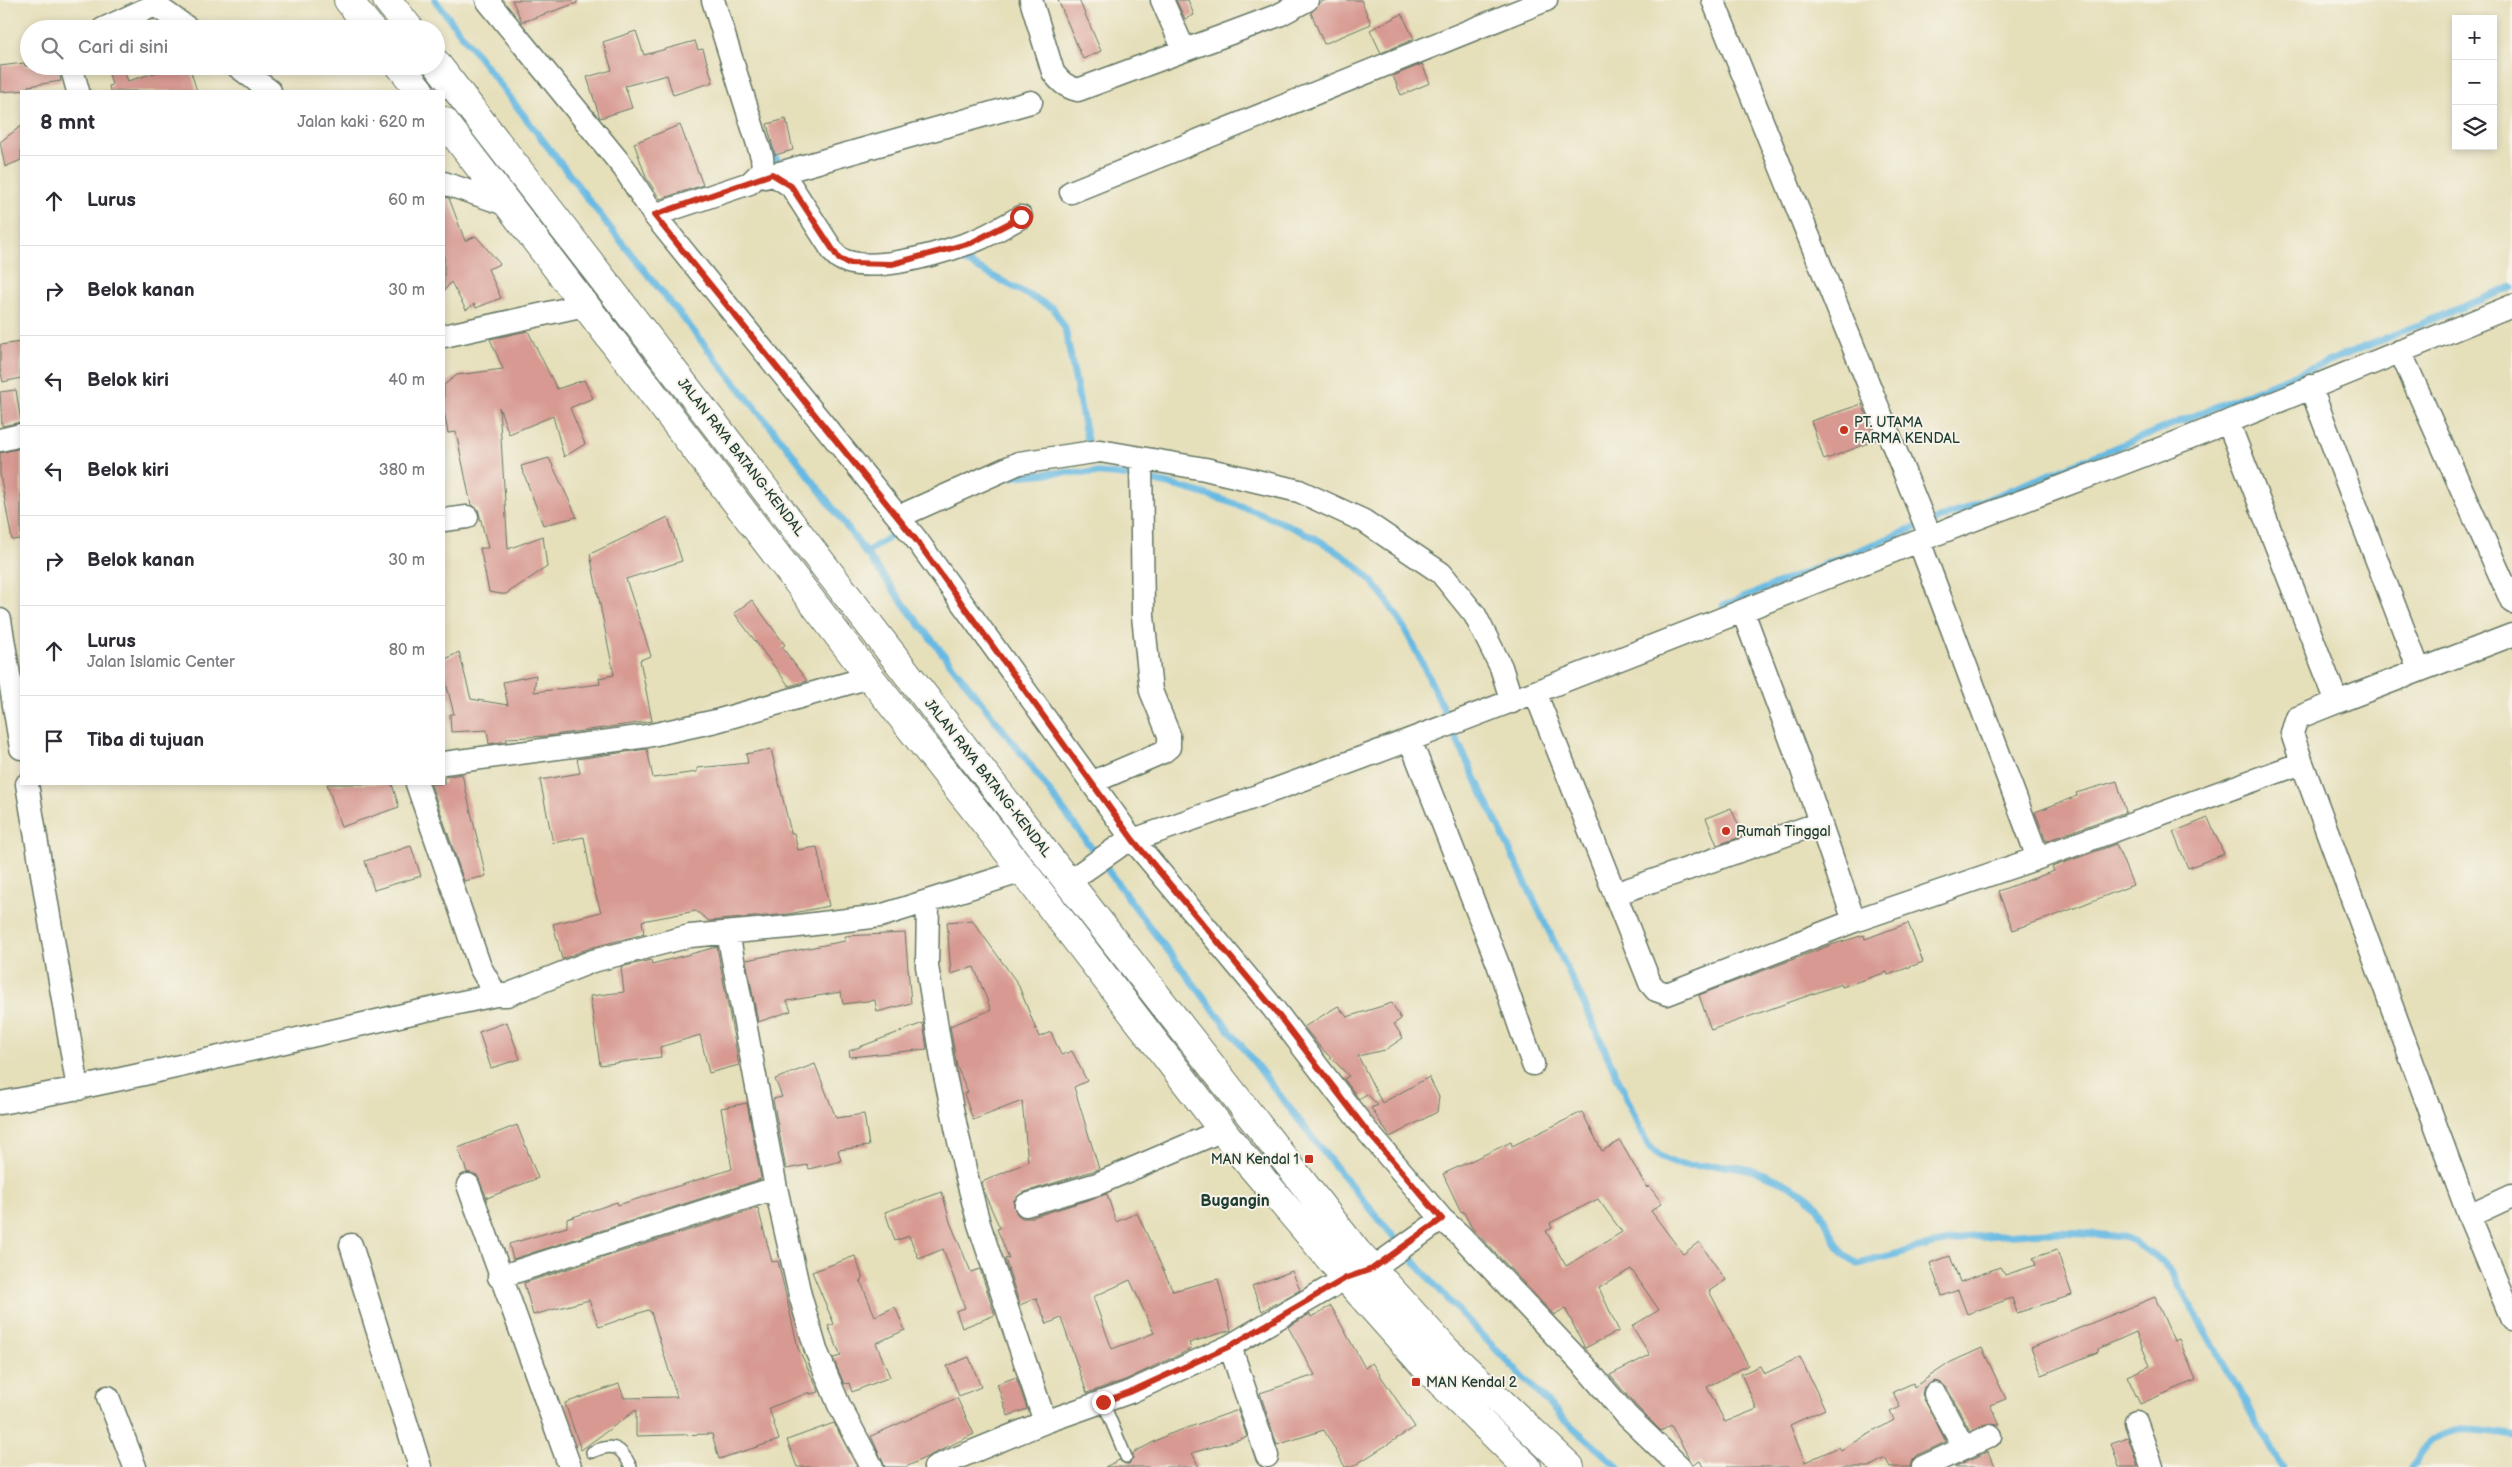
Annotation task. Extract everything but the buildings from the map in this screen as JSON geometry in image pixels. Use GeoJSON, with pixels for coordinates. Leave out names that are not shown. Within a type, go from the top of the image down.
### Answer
{"type":"FeatureCollection","features":[{"type":"Feature","properties":{"kind":"highway"},"geometry":{"type":"LineString","coordinates":[[348,0],[363,20]]}},
{"type":"Feature","properties":{"kind":"highway"},"geometry":{"type":"LineString","coordinates":[[387,0],[403,20]]}},
{"type":"Feature","properties":{"kind":"highway","name":"JALAN RAYA BATANG-KENDAL"},"geometry":{"type":"LineString","coordinates":[[445,74],[1078,876],[1446,1350],[1570,1467]]}},
{"type":"Feature","properties":{"kind":"highway"},"geometry":{"type":"LineString","coordinates":[[407,75],[419,90]]}},
{"type":"Feature","properties":{"kind":"highway"},"geometry":{"type":"LineString","coordinates":[[445,122],[870,677],[1023,870],[1223,1130],[1346,1278],[1426,1368],[1527,1467]]}},
{"type":"Feature","properties":{"kind":"street"},"geometry":{"type":"LineString","coordinates":[[487,0],[624,168],[654,215],[916,540],[1093,782],[1127,842],[1273,1008],[1438,1222],[1460,1235],[1585,1367],[1627,1416],[1680,1467]]}},
{"type":"Feature","properties":{"kind":"street"},"geometry":{"type":"LineString","coordinates":[[713,0],[762,157],[763,170],[750,183]]}},
{"type":"Feature","properties":{"kind":"street"},"geometry":{"type":"LineString","coordinates":[[1031,0],[1053,72],[1058,80],[1068,88],[1078,90],[1184,50],[1275,7],[1307,0]]}},
{"type":"Feature","properties":{"kind":"street"},"geometry":{"type":"LineString","coordinates":[[1162,0],[1184,50]]}},
{"type":"Feature","properties":{"kind":"street"},"geometry":{"type":"LineString","coordinates":[[1071,192],[1546,0]]}},
{"type":"Feature","properties":{"kind":"street"},"geometry":{"type":"LineString","coordinates":[[1713,0],[1925,539],[2038,858]]}},
{"type":"Feature","properties":{"kind":"street"},"geometry":{"type":"LineString","coordinates":[[122,20],[155,5],[176,20]]}},
{"type":"Feature","properties":{"kind":"street"},"geometry":{"type":"LineString","coordinates":[[74,75],[78,90]]}},
{"type":"Feature","properties":{"kind":"street"},"geometry":{"type":"LineString","coordinates":[[249,75],[269,90]]}},
{"type":"Feature","properties":{"kind":"street"},"geometry":{"type":"LineString","coordinates":[[654,215],[772,174],[1031,102]]}},
{"type":"Feature","properties":{"kind":"street"},"geometry":{"type":"LineString","coordinates":[[772,174],[791,186],[834,253],[839,259],[848,263],[892,264],[971,243],[1021,217]]}},
{"type":"Feature","properties":{"kind":"street"},"geometry":{"type":"LineString","coordinates":[[445,183],[511,206]]}},
{"type":"Feature","properties":{"kind":"street"},"geometry":{"type":"LineString","coordinates":[[445,336],[585,304]]}},
{"type":"Feature","properties":{"kind":"street"},"geometry":{"type":"LineString","coordinates":[[1078,876],[1127,842],[1512,702],[2228,422],[2310,386],[2512,306]]}},
{"type":"Feature","properties":{"kind":"street"},"geometry":{"type":"LineString","coordinates":[[2400,351],[2512,602]]}},
{"type":"Feature","properties":{"kind":"street"},"geometry":{"type":"LineString","coordinates":[[2310,386],[2419,670]]}},
{"type":"Feature","properties":{"kind":"street"},"geometry":{"type":"LineString","coordinates":[[2228,422],[2337,702]]}},
{"type":"Feature","properties":{"kind":"street"},"geometry":{"type":"LineString","coordinates":[[0,440],[20,435]]}},
{"type":"Feature","properties":{"kind":"street"},"geometry":{"type":"LineString","coordinates":[[899,519],[1019,463],[1100,451],[1141,464],[1205,469],[1299,491],[1364,521],[1441,573],[1475,615],[1501,667],[1512,702]]}},
{"type":"Feature","properties":{"kind":"street"},"geometry":{"type":"LineString","coordinates":[[1093,782],[1163,752],[1169,747],[1169,735],[1151,690],[1143,616],[1141,464]]}},
{"type":"Feature","properties":{"kind":"street"},"geometry":{"type":"LineString","coordinates":[[445,520],[467,517]]}},
{"type":"Feature","properties":{"kind":"street"},"geometry":{"type":"LineString","coordinates":[[1743,612],[1854,921]]}},
{"type":"Feature","properties":{"kind":"street"},"geometry":{"type":"LineString","coordinates":[[0,620],[20,742]]}},
{"type":"Feature","properties":{"kind":"street"},"geometry":{"type":"LineString","coordinates":[[2512,635],[2296,718],[2292,733],[2469,1216],[2512,1319]]}},
{"type":"Feature","properties":{"kind":"street"},"geometry":{"type":"LineString","coordinates":[[445,763],[647,736],[716,721],[870,677]]}},
{"type":"Feature","properties":{"kind":"street"},"geometry":{"type":"LineString","coordinates":[[1535,692],[1650,983],[1656,990],[1667,994],[1854,921],[2038,858],[2302,763]]}},
{"type":"Feature","properties":{"kind":"street"},"geometry":{"type":"LineString","coordinates":[[1410,740],[1498,964],[1533,1064]]}},
{"type":"Feature","properties":{"kind":"street"},"geometry":{"type":"LineString","coordinates":[[27,785],[78,1089]]}},
{"type":"Feature","properties":{"kind":"street"},"geometry":{"type":"LineString","coordinates":[[418,785],[480,967],[496,995]]}},
{"type":"Feature","properties":{"kind":"street"},"geometry":{"type":"LineString","coordinates":[[1615,894],[1820,823]]}},
{"type":"Feature","properties":{"kind":"street"},"geometry":{"type":"LineString","coordinates":[[0,1103],[150,1074],[368,1022],[496,995],[507,995],[593,961],[690,936],[728,934],[880,916],[1023,870]]}},
{"type":"Feature","properties":{"kind":"street"},"geometry":{"type":"LineString","coordinates":[[928,902],[927,966],[944,1071],[966,1174],[979,1224],[1044,1422]]}},
{"type":"Feature","properties":{"kind":"street"},"geometry":{"type":"LineString","coordinates":[[728,934],[776,1188],[800,1295],[816,1350],[839,1405],[872,1467]]}},
{"type":"Feature","properties":{"kind":"street"},"geometry":{"type":"LineString","coordinates":[[1026,1205],[1097,1184],[1223,1130]]}},
{"type":"Feature","properties":{"kind":"street"},"geometry":{"type":"LineString","coordinates":[[468,1185],[499,1277],[570,1467]]}},
{"type":"Feature","properties":{"kind":"street"},"geometry":{"type":"LineString","coordinates":[[499,1277],[776,1188]]}},
{"type":"Feature","properties":{"kind":"street"},"geometry":{"type":"LineString","coordinates":[[2469,1216],[2512,1196]]}},
{"type":"Feature","properties":{"kind":"street"},"geometry":{"type":"LineString","coordinates":[[935,1467],[1044,1422],[1130,1392],[1230,1346],[1346,1278],[1378,1264],[1438,1222]]}},
{"type":"Feature","properties":{"kind":"street"},"geometry":{"type":"LineString","coordinates":[[351,1245],[420,1467]]}},
{"type":"Feature","properties":{"kind":"street"},"geometry":{"type":"LineString","coordinates":[[1230,1346],[1267,1456]]}},
{"type":"Feature","properties":{"kind":"street"},"geometry":{"type":"LineString","coordinates":[[1936,1394],[1964,1448]]}},
{"type":"Feature","properties":{"kind":"street"},"geometry":{"type":"LineString","coordinates":[[108,1397],[135,1467]]}},
{"type":"Feature","properties":{"kind":"street"},"geometry":{"type":"LineString","coordinates":[[2136,1422],[2152,1467]]}},
{"type":"Feature","properties":{"kind":"street"},"geometry":{"type":"LineString","coordinates":[[1923,1467],[1990,1436]]}},
{"type":"Feature","properties":{"kind":"lane"},"geometry":{"type":"LineString","coordinates":[[1103,1402],[1126,1457]]}},
{"type":"Feature","properties":{"kind":"lane"},"geometry":{"type":"LineString","coordinates":[[592,1452],[605,1446],[614,1446],[623,1454],[631,1467]]}},
{"type":"Feature","properties":{"kind":"waterway"},"geometry":{"type":"LineString","coordinates":[[435,0],[611,229],[795,457],[906,607],[1022,754],[1152,930],[1329,1159],[1419,1267],[1466,1319],[1565,1420],[1618,1467]]}},
{"type":"Feature","properties":{"kind":"waterway"},"geometry":{"type":"LineString","coordinates":[[768,147],[784,169]]}},
{"type":"Feature","properties":{"kind":"waterway"},"geometry":{"type":"LineString","coordinates":[[953,255],[1053,308],[1065,328],[1088,445]]}},
{"type":"Feature","properties":{"kind":"waterway"},"geometry":{"type":"LineString","coordinates":[[1934,521],[2512,287]]}},
{"type":"Feature","properties":{"kind":"waterway"},"geometry":{"type":"LineString","coordinates":[[1011,477],[1080,472],[1107,473],[1148,480],[1180,487],[1250,509],[1316,539],[1343,556],[1364,573],[1378,589],[1412,643],[1448,720]]}},
{"type":"Feature","properties":{"kind":"waterway"},"geometry":{"type":"LineString","coordinates":[[1723,606],[1919,526]]}},
{"type":"Feature","properties":{"kind":"waterway"},"geometry":{"type":"LineString","coordinates":[[865,553],[902,529]]}},
{"type":"Feature","properties":{"kind":"waterway"},"geometry":{"type":"LineString","coordinates":[[1454,734],[1586,1008],[1647,1143],[1657,1154],[1677,1164],[1688,1166],[1724,1166],[1746,1169],[1772,1177],[1788,1185],[1813,1201],[1841,1250],[1858,1264],[1934,1244],[1971,1237],[2046,1232],[2084,1233],[2121,1237],[2134,1242],[2156,1256],[2174,1276],[2282,1467]]}},
{"type":"Feature","properties":{"kind":"waterway"},"geometry":{"type":"LineString","coordinates":[[2411,1467],[2431,1442],[2450,1432],[2470,1430],[2512,1435]]}},
{"type":"Feature","properties":{"kind":"place","name":"PT. UTAMA FARMA KENDAL"},"geometry":{"type":"Point","coordinates":[1844,430]}},
{"type":"Feature","properties":{"kind":"place","name":"Rumah Tinggal"},"geometry":{"type":"Point","coordinates":[1726,831]}},
{"type":"Feature","properties":{"kind":"place","name":"MAN Kendal 1"},"geometry":{"type":"Point","coordinates":[1309,1159]}},
{"type":"Feature","properties":{"kind":"place","name":"MAN Kendal 2"},"geometry":{"type":"Point","coordinates":[1416,1382]}},
{"type":"Feature","properties":{"kind":"district","name":"Bugangin"},"geometry":{"type":"Point","coordinates":[1235,1201]}},
{"type":"Feature","properties":{"kind":"route"},"geometry":{"type":"LineString","coordinates":[[1021,217],[971,243],[892,264],[842,262],[827,244],[791,186],[785,180],[772,174],[654,215],[916,540],[1114,810],[1133,840],[1273,1008],[1367,1131],[1442,1219],[1372,1269],[1346,1278],[1230,1346],[1130,1392],[1103,1402]]}}]}
